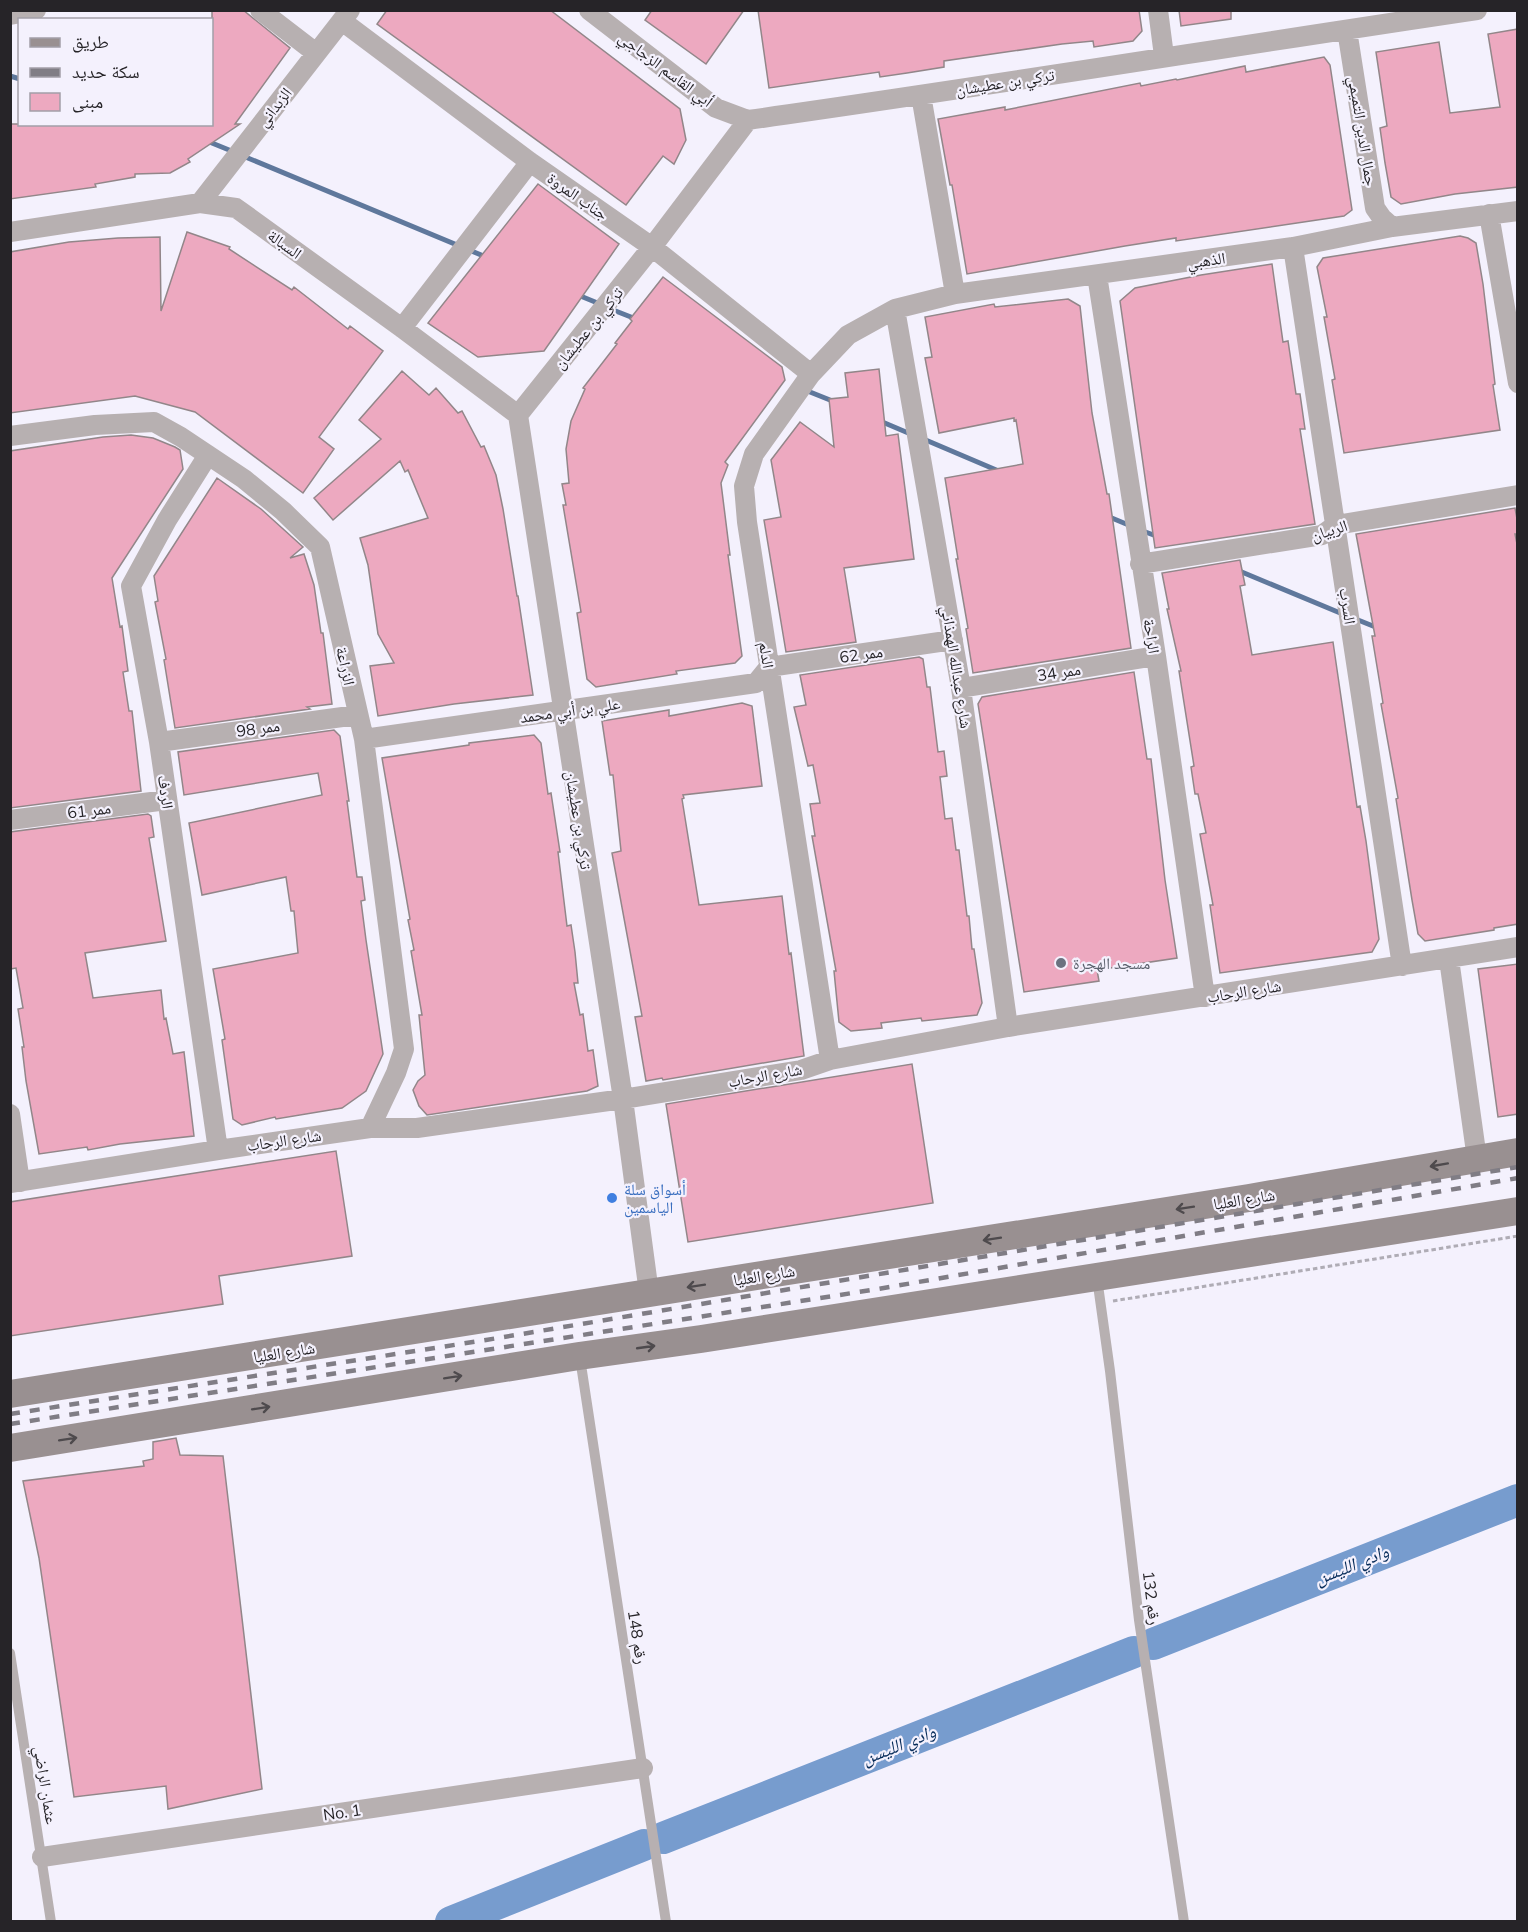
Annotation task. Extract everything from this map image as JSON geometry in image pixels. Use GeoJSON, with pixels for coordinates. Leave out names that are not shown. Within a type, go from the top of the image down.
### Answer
{"type":"FeatureCollection","features":[{"type":"Feature","properties":{"kind":"main road","name":"شارع العليا"},"geometry":{"type":"LineString","coordinates":[[10,1394],[1249,1198],[1518,1152]]}},
{"type":"Feature","properties":{"kind":"main road"},"geometry":{"type":"LineString","coordinates":[[10,1448],[579,1356],[1099,1290],[1518,1211]]}},
{"type":"Feature","properties":{"kind":"street"},"geometry":{"type":"LineString","coordinates":[[10,15],[36,10]]}},
{"type":"Feature","properties":{"kind":"street"},"geometry":{"type":"LineString","coordinates":[[260,10],[316,53]]}},
{"type":"Feature","properties":{"kind":"street","name":"أبي القاسم الزجاجي"},"geometry":{"type":"LineString","coordinates":[[589,10],[716,108],[748,120]]}},
{"type":"Feature","properties":{"kind":"street"},"geometry":{"type":"LineString","coordinates":[[1158,10],[1164,56]]}},
{"type":"Feature","properties":{"kind":"street","name":"تركي بن عطيشان"},"geometry":{"type":"LineString","coordinates":[[649,1293],[623,1099],[518,415],[652,247],[748,120],[1477,10]]}},
{"type":"Feature","properties":{"kind":"street","name":"الزبداني"},"geometry":{"type":"LineString","coordinates":[[200,203],[346,16]]}},
{"type":"Feature","properties":{"kind":"street","name":"جناب المروة"},"geometry":{"type":"LineString","coordinates":[[346,16],[530,162],[652,247],[811,374]]}},
{"type":"Feature","properties":{"kind":"street","name":"جمال الدين التميمي"},"geometry":{"type":"LineString","coordinates":[[1347,30],[1375,208],[1392,227]]}},
{"type":"Feature","properties":{"kind":"street"},"geometry":{"type":"LineString","coordinates":[[921,95],[956,294]]}},
{"type":"Feature","properties":{"kind":"street"},"geometry":{"type":"LineString","coordinates":[[402,328],[530,162]]}},
{"type":"Feature","properties":{"kind":"street","name":"السبالة"},"geometry":{"type":"LineString","coordinates":[[10,232],[200,203],[236,208],[518,415]]}},
{"type":"Feature","properties":{"kind":"street","name":"الذهبي"},"geometry":{"type":"LineString","coordinates":[[895,309],[956,294],[1293,247],[1392,227],[1518,211]]}},
{"type":"Feature","properties":{"kind":"street"},"geometry":{"type":"LineString","coordinates":[[1489,214],[1518,383]]}},
{"type":"Feature","properties":{"kind":"street","name":"السرب"},"geometry":{"type":"LineString","coordinates":[[1293,247],[1402,966]]}},
{"type":"Feature","properties":{"kind":"street","name":"الراحة"},"geometry":{"type":"LineString","coordinates":[[1097,275],[1156,656],[1205,997]]}},
{"type":"Feature","properties":{"kind":"street","name":"الدلم"},"geometry":{"type":"LineString","coordinates":[[830,1060],[747,522],[744,486],[754,454],[811,374],[848,335],[895,309]]}},
{"type":"Feature","properties":{"kind":"street","name":"شارع عبدالله الهمذاني"},"geometry":{"type":"LineString","coordinates":[[895,309],[961,688],[1008,1027]]}},
{"type":"Feature","properties":{"kind":"street","name":"الزراعة"},"geometry":{"type":"LineString","coordinates":[[10,436],[95,425],[154,422],[244,479],[320,547],[364,739],[404,1049],[396,1073],[370,1128]]}},
{"type":"Feature","properties":{"kind":"street","name":"الردف"},"geometry":{"type":"LineString","coordinates":[[208,455],[167,520],[132,586],[159,742],[218,1150]]}},
{"type":"Feature","properties":{"kind":"street","name":"الربيان"},"geometry":{"type":"LineString","coordinates":[[1140,564],[1322,535],[1336,525],[1518,495]]}},
{"type":"Feature","properties":{"kind":"street","name":"ممر 62"},"geometry":{"type":"LineString","coordinates":[[769,667],[953,640]]}},
{"type":"Feature","properties":{"kind":"street","name":"ممر 34"},"geometry":{"type":"LineString","coordinates":[[961,688],[1156,656]]}},
{"type":"Feature","properties":{"kind":"street","name":"علي بن أبي محمد"},"geometry":{"type":"LineString","coordinates":[[364,739],[756,683],[769,667]]}},
{"type":"Feature","properties":{"kind":"street","name":"ممر 98"},"geometry":{"type":"LineString","coordinates":[[159,742],[357,715]]}},
{"type":"Feature","properties":{"kind":"street","name":"ممر 61"},"geometry":{"type":"LineString","coordinates":[[10,820],[167,800]]}},
{"type":"Feature","properties":{"kind":"street","name":"شارع الرحاب"},"geometry":{"type":"LineString","coordinates":[[15,1183],[370,1128],[417,1128],[623,1099],[801,1070],[830,1060],[1008,1027],[1518,947]]}},
{"type":"Feature","properties":{"kind":"street"},"geometry":{"type":"LineString","coordinates":[[1449,959],[1477,1159]]}},
{"type":"Feature","properties":{"kind":"street"},"geometry":{"type":"LineString","coordinates":[[10,1114],[15,1183]]}},
{"type":"Feature","properties":{"kind":"street","name":"No. 1"},"geometry":{"type":"LineString","coordinates":[[42,1857],[643,1768]]}},
{"type":"Feature","properties":{"kind":"lane","name":"رقم 132"},"geometry":{"type":"LineString","coordinates":[[1099,1290],[1139,1620],[1184,1922]]}},
{"type":"Feature","properties":{"kind":"lane","name":"رقم 148"},"geometry":{"type":"LineString","coordinates":[[579,1356],[666,1922]]}},
{"type":"Feature","properties":{"kind":"lane","name":"عثمان الراضي"},"geometry":{"type":"LineString","coordinates":[[10,1653],[51,1922]]}},
{"type":"Feature","properties":{"kind":"path"},"geometry":{"type":"LineString","coordinates":[[1099,1290],[1518,1236]]}},
{"type":"Feature","properties":{"kind":"building"},"geometry":{"type":"Polygon","coordinates":[[[212,10],[243,10],[290,48],[235,124],[240,124],[188,159],[190,162],[170,173],[135,174],[135,177],[95,184],[96,187],[10,199],[10,124],[18,124],[18,126],[213,126],[212,10]]]}},
{"type":"Feature","properties":{"kind":"building"},"geometry":{"type":"Polygon","coordinates":[[[387,10],[550,10],[680,109],[686,140],[674,164],[663,156],[626,205],[377,24],[387,10]]]}},
{"type":"Feature","properties":{"kind":"building"},"geometry":{"type":"Polygon","coordinates":[[[652,10],[744,10],[706,64],[645,20],[652,10]]]}},
{"type":"Feature","properties":{"kind":"building"},"geometry":{"type":"Polygon","coordinates":[[[758,10],[1139,10],[1142,31],[1133,41],[1094,47],[1093,41],[1062,44],[944,61],[944,67],[907,73],[880,77],[879,72],[769,88],[758,10]]]}},
{"type":"Feature","properties":{"kind":"building"},"geometry":{"type":"Polygon","coordinates":[[[1179,10],[1231,10],[1231,19],[1181,26],[1179,10]]]}},
{"type":"Feature","properties":{"kind":"building"},"geometry":{"type":"Polygon","coordinates":[[[1518,29],[1518,187],[1455,194],[1401,204],[1391,197],[1380,128],[1387,126],[1376,52],[1439,42],[1450,113],[1500,107],[1488,34],[1518,29]]]}},
{"type":"Feature","properties":{"kind":"building"},"geometry":{"type":"Polygon","coordinates":[[[1324,57],[1330,65],[1352,210],[1344,216],[1176,241],[1176,238],[967,274],[938,119],[1005,107],[1005,110],[1140,83],[1141,86],[1245,66],[1246,72],[1324,57]]]}},
{"type":"Feature","properties":{"kind":"building"},"geometry":{"type":"Polygon","coordinates":[[[538,184],[619,244],[544,351],[478,357],[428,323],[538,184]]]}},
{"type":"Feature","properties":{"kind":"building"},"geometry":{"type":"Polygon","coordinates":[[[187,232],[230,247],[229,249],[292,290],[294,287],[348,329],[350,326],[383,351],[319,437],[334,449],[303,493],[195,412],[135,396],[10,413],[10,252],[69,242],[160,237],[161,311],[187,232]]]}},
{"type":"Feature","properties":{"kind":"building"},"geometry":{"type":"Polygon","coordinates":[[[1460,236],[1476,243],[1500,430],[1344,453],[1332,380],[1335,379],[1324,317],[1327,317],[1317,267],[1323,258],[1460,236]]]}},
{"type":"Feature","properties":{"kind":"building"},"geometry":{"type":"Polygon","coordinates":[[[1272,264],[1283,342],[1288,341],[1296,394],[1300,394],[1305,429],[1300,429],[1315,524],[1155,548],[1120,301],[1135,288],[1272,264]]]}},
{"type":"Feature","properties":{"kind":"building"},"geometry":{"type":"Polygon","coordinates":[[[663,277],[782,367],[785,380],[725,462],[728,465],[721,483],[742,656],[735,663],[676,671],[677,674],[596,687],[587,679],[577,613],[581,612],[563,505],[566,505],[562,484],[569,483],[566,449],[571,421],[585,389],[583,388],[617,344],[615,343],[632,321],[630,319],[663,277]]]}},
{"type":"Feature","properties":{"kind":"building"},"geometry":{"type":"Polygon","coordinates":[[[1068,299],[1080,306],[1092,413],[1107,494],[1109,494],[1131,648],[973,673],[945,478],[1023,464],[1014,418],[939,433],[925,358],[932,357],[925,317],[994,304],[995,307],[1068,299]]]}},
{"type":"Feature","properties":{"kind":"building"},"geometry":{"type":"Polygon","coordinates":[[[879,369],[886,436],[898,434],[914,559],[844,568],[856,642],[786,652],[764,520],[781,517],[771,460],[800,422],[834,447],[829,399],[848,397],[845,373],[879,369]]]}},
{"type":"Feature","properties":{"kind":"building"},"geometry":{"type":"Polygon","coordinates":[[[402,371],[429,395],[436,388],[458,413],[462,411],[481,447],[484,446],[496,475],[533,695],[378,716],[370,666],[394,663],[378,634],[368,565],[360,538],[428,518],[408,470],[405,472],[400,461],[333,520],[314,498],[381,439],[359,420],[402,371]]]}},
{"type":"Feature","properties":{"kind":"building"},"geometry":{"type":"Polygon","coordinates":[[[131,435],[153,438],[180,450],[183,469],[112,578],[120,627],[122,626],[128,671],[123,672],[129,711],[132,711],[141,791],[10,808],[10,451],[131,435]]]}},
{"type":"Feature","properties":{"kind":"building"},"geometry":{"type":"Polygon","coordinates":[[[217,478],[261,509],[303,547],[290,558],[304,554],[314,585],[332,704],[175,728],[164,660],[166,659],[155,602],[158,601],[154,576],[217,478]]]}},
{"type":"Feature","properties":{"kind":"building"},"geometry":{"type":"Polygon","coordinates":[[[1515,508],[1518,524],[1518,534],[1515,534],[1518,549],[1518,924],[1425,941],[1418,934],[1412,900],[1396,799],[1398,798],[1381,704],[1383,703],[1372,636],[1375,636],[1356,534],[1515,508]]]}},
{"type":"Feature","properties":{"kind":"building"},"geometry":{"type":"Polygon","coordinates":[[[1240,560],[1245,585],[1240,586],[1252,655],[1333,642],[1357,807],[1360,806],[1366,841],[1379,939],[1372,952],[1220,973],[1210,905],[1213,905],[1200,834],[1206,833],[1198,794],[1195,794],[1191,767],[1194,766],[1179,671],[1181,671],[1167,609],[1169,609],[1162,573],[1240,560]]]}},
{"type":"Feature","properties":{"kind":"building"},"geometry":{"type":"Polygon","coordinates":[[[919,657],[923,659],[927,687],[930,687],[938,752],[944,751],[947,776],[940,777],[945,819],[952,818],[956,850],[959,850],[967,916],[969,916],[972,949],[974,949],[982,1003],[977,1015],[881,1023],[882,1028],[851,1031],[839,1022],[834,971],[836,971],[812,836],[815,836],[810,804],[820,803],[813,765],[808,766],[794,707],[806,705],[800,675],[919,657]]]}},
{"type":"Feature","properties":{"kind":"building"},"geometry":{"type":"Polygon","coordinates":[[[1134,672],[1147,759],[1151,759],[1177,958],[1097,970],[1099,981],[1024,992],[978,704],[982,697],[1134,672]]]}},
{"type":"Feature","properties":{"kind":"building"},"geometry":{"type":"Polygon","coordinates":[[[742,703],[752,706],[762,786],[683,795],[682,799],[699,905],[782,896],[804,1056],[646,1081],[635,1017],[642,1016],[612,853],[621,851],[613,775],[610,775],[602,721],[669,710],[669,716],[742,703]]]}},
{"type":"Feature","properties":{"kind":"building"},"geometry":{"type":"Polygon","coordinates":[[[334,730],[340,736],[357,877],[362,877],[365,900],[361,901],[383,1054],[366,1091],[342,1108],[276,1119],[275,1117],[242,1125],[233,1119],[222,1040],[225,1039],[213,969],[298,953],[294,911],[291,911],[286,877],[202,895],[189,823],[322,795],[318,773],[184,795],[178,752],[334,730]]]}},
{"type":"Feature","properties":{"kind":"building"},"geometry":{"type":"Polygon","coordinates":[[[534,735],[541,743],[548,794],[551,793],[560,852],[558,852],[567,926],[571,925],[575,952],[578,983],[574,983],[580,1015],[583,1014],[588,1051],[593,1050],[598,1086],[587,1091],[427,1115],[419,1106],[413,1090],[425,1075],[419,1015],[422,1015],[411,951],[414,950],[408,920],[410,919],[382,758],[469,745],[469,743],[534,735]]]}},
{"type":"Feature","properties":{"kind":"building"},"geometry":{"type":"Polygon","coordinates":[[[148,814],[151,816],[154,837],[149,838],[166,941],[85,953],[93,998],[161,990],[164,1019],[166,1018],[173,1054],[184,1052],[194,1136],[39,1154],[22,1047],[24,1047],[18,1009],[23,1008],[16,968],[10,969],[10,832],[148,814]]]}},
{"type":"Feature","properties":{"kind":"building"},"geometry":{"type":"Polygon","coordinates":[[[1518,964],[1518,1114],[1498,1117],[1478,969],[1518,964]]]}},
{"type":"Feature","properties":{"kind":"building"},"geometry":{"type":"Polygon","coordinates":[[[912,1064],[933,1203],[688,1242],[666,1104],[912,1064]]]}},
{"type":"Feature","properties":{"kind":"building"},"geometry":{"type":"Polygon","coordinates":[[[336,1151],[352,1256],[219,1276],[223,1304],[10,1336],[10,1202],[336,1151]]]}},
{"type":"Feature","properties":{"kind":"building"},"geometry":{"type":"Polygon","coordinates":[[[176,1438],[180,1455],[223,1456],[262,1789],[168,1809],[166,1786],[74,1797],[39,1558],[23,1481],[144,1466],[143,1461],[153,1459],[153,1442],[176,1438]]]}},
{"type":"Feature","properties":{"kind":"waterway"},"geometry":{"type":"LineString","coordinates":[[10,76],[18,78]]}},
{"type":"Feature","properties":{"kind":"waterway"},"geometry":{"type":"LineString","coordinates":[[207,141],[234,152]]}},
{"type":"Feature","properties":{"kind":"waterway"},"geometry":{"type":"LineString","coordinates":[[243,156],[486,257]]}},
{"type":"Feature","properties":{"kind":"waterway"},"geometry":{"type":"LineString","coordinates":[[578,295],[600,304]]}},
{"type":"Feature","properties":{"kind":"waterway"},"geometry":{"type":"LineString","coordinates":[[608,308],[636,319]]}},
{"type":"Feature","properties":{"kind":"waterway"},"geometry":{"type":"LineString","coordinates":[[805,390],[835,402]]}},
{"type":"Feature","properties":{"kind":"waterway"},"geometry":{"type":"LineString","coordinates":[[880,421],[913,435]]}},
{"type":"Feature","properties":{"kind":"waterway"},"geometry":{"type":"LineString","coordinates":[[921,438],[1001,472]]}},
{"type":"Feature","properties":{"kind":"waterway"},"geometry":{"type":"LineString","coordinates":[[1107,516],[1131,526]]}},
{"type":"Feature","properties":{"kind":"waterway"},"geometry":{"type":"LineString","coordinates":[[1140,530],[1159,537]]}},
{"type":"Feature","properties":{"kind":"waterway"},"geometry":{"type":"LineString","coordinates":[[1237,570],[1345,615]]}},
{"type":"Feature","properties":{"kind":"waterway"},"geometry":{"type":"LineString","coordinates":[[1353,618],[1378,628]]}},
{"type":"Feature","properties":{"kind":"waterway","name":"وادي الليسن"},"geometry":{"type":"LineString","coordinates":[[1153,1644],[1518,1500]]}},
{"type":"Feature","properties":{"kind":"waterway","name":"وادي الليسن"},"geometry":{"type":"LineString","coordinates":[[663,1838],[1134,1652]]}},
{"type":"Feature","properties":{"kind":"waterway","name":"وادي الليسن"},"geometry":{"type":"LineString","coordinates":[[451,1922],[644,1845]]}},
{"type":"Feature","properties":{"kind":"railway"},"geometry":{"type":"LineString","coordinates":[[10,1414],[486,1340],[1518,1167]]}},
{"type":"Feature","properties":{"kind":"railway"},"geometry":{"type":"LineString","coordinates":[[10,1424],[878,1289],[1518,1178]]}},
{"type":"Feature","properties":{"kind":"place","name":"مسجد الهجرة"},"geometry":{"type":"Point","coordinates":[1061,963]}},
{"type":"Feature","properties":{"kind":"place","name":"أسواق سلة الياسمين"},"geometry":{"type":"Point","coordinates":[612,1198]}}]}
